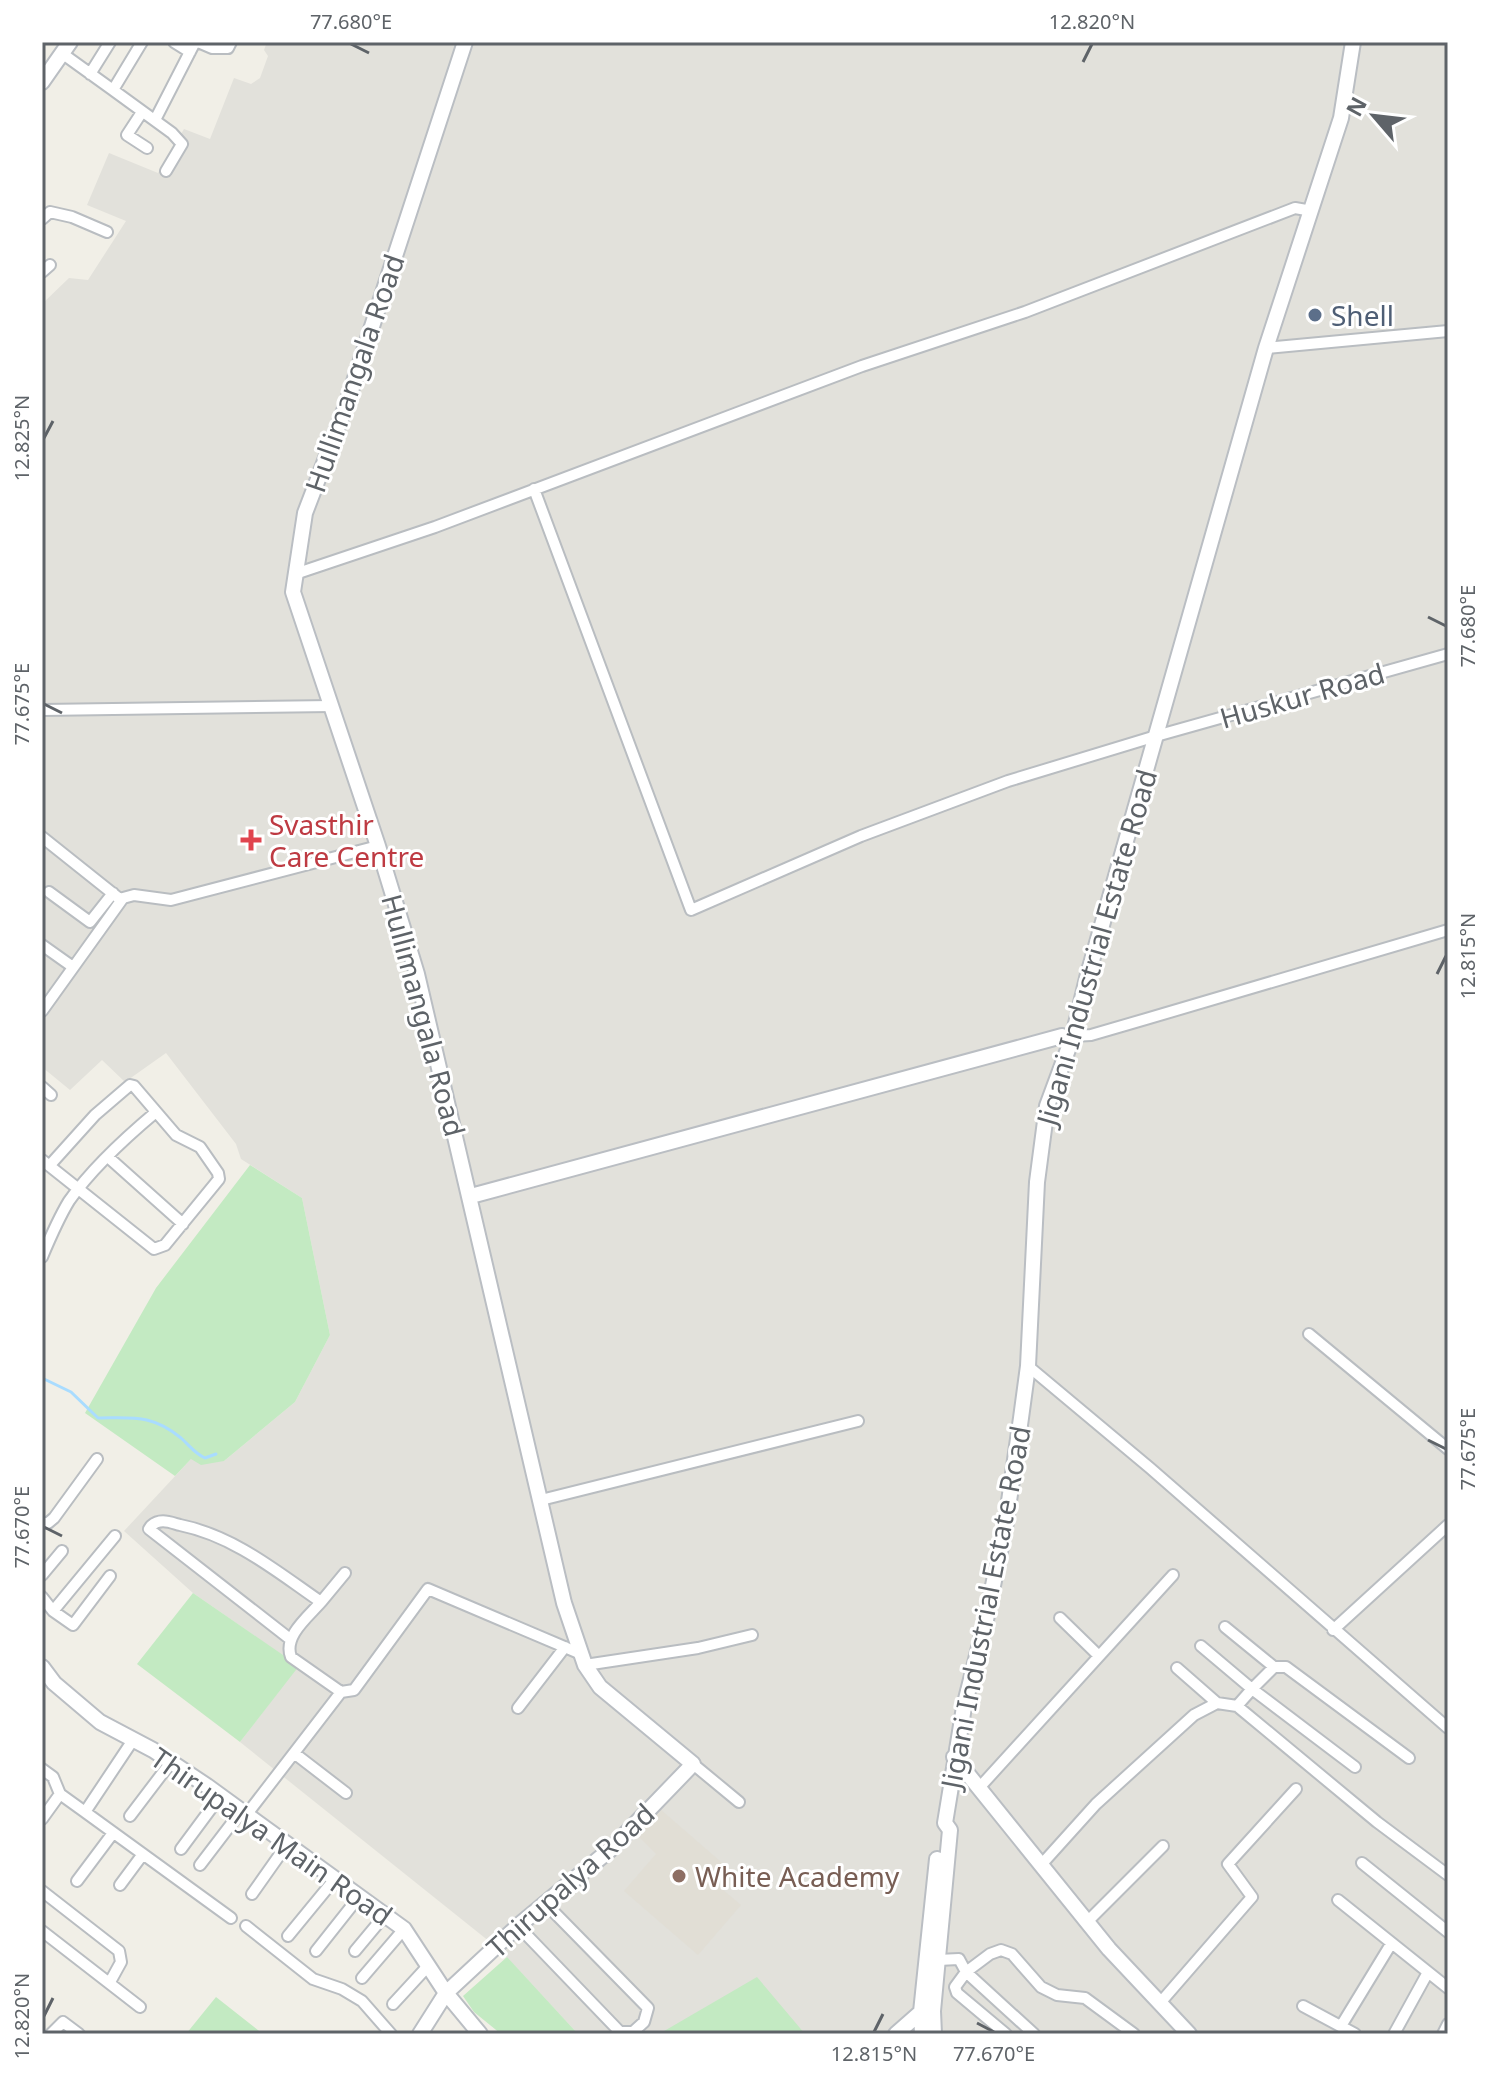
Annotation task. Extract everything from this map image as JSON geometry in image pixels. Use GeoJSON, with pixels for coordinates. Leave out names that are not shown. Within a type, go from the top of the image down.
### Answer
{"type":"FeatureCollection","features":[{"type":"Feature","properties":{"kind":"street"},"geometry":{"type":"LineString","coordinates":[[90,74],[110,42]]}},
{"type":"Feature","properties":{"kind":"street"},"geometry":{"type":"LineString","coordinates":[[113,90],[142,42]]}},
{"type":"Feature","properties":{"kind":"street"},"geometry":{"type":"LineString","coordinates":[[174,42],[212,48],[228,48],[231,42]]}},
{"type":"Feature","properties":{"kind":"street","name":"Hullimangala Road"},"geometry":{"type":"LineString","coordinates":[[465,42],[346,406],[305,513],[293,592],[378,846],[417,974],[564,1603],[583,1659],[600,1687],[739,1802]]}},
{"type":"Feature","properties":{"kind":"street","name":"Jigani Industrial Estate Road"},"geometry":{"type":"LineString","coordinates":[[934,2034],[927,2011],[941,1829],[945,1823],[954,1757],[1006,1522],[1028,1366],[1037,1182],[1048,1093],[1068,1036],[1080,988],[1087,978],[1266,348],[1341,118],[1353,42]]}},
{"type":"Feature","properties":{"kind":"street"},"geometry":{"type":"LineString","coordinates":[[155,120],[194,45]]}},
{"type":"Feature","properties":{"kind":"street"},"geometry":{"type":"LineString","coordinates":[[42,82],[66,48],[90,74],[155,120],[182,144],[166,171]]}},
{"type":"Feature","properties":{"kind":"street"},"geometry":{"type":"LineString","coordinates":[[142,112],[127,135],[147,148]]}},
{"type":"Feature","properties":{"kind":"street"},"geometry":{"type":"LineString","coordinates":[[295,574],[435,527],[862,366],[1025,312],[1295,208],[1312,211]]}},
{"type":"Feature","properties":{"kind":"street"},"geometry":{"type":"LineString","coordinates":[[42,219],[50,212],[72,217],[107,232]]}},
{"type":"Feature","properties":{"kind":"street"},"geometry":{"type":"LineString","coordinates":[[1266,348],[1448,331]]}},
{"type":"Feature","properties":{"kind":"street","name":"Huskur Road"},"geometry":{"type":"LineString","coordinates":[[534,489],[691,910],[861,836],[1008,781],[1448,654]]}},
{"type":"Feature","properties":{"kind":"street"},"geometry":{"type":"LineString","coordinates":[[42,710],[332,706]]}},
{"type":"Feature","properties":{"kind":"street"},"geometry":{"type":"LineString","coordinates":[[42,837],[117,896]]}},
{"type":"Feature","properties":{"kind":"street"},"geometry":{"type":"LineString","coordinates":[[49,892],[90,922],[117,896],[171,900],[378,846]]}},
{"type":"Feature","properties":{"kind":"street"},"geometry":{"type":"LineString","coordinates":[[42,1011],[46,998],[73,967],[117,896]]}},
{"type":"Feature","properties":{"kind":"street"},"geometry":{"type":"LineString","coordinates":[[471,1196],[1068,1036],[1091,1035],[1448,930]]}},
{"type":"Feature","properties":{"kind":"street"},"geometry":{"type":"LineString","coordinates":[[42,945],[73,967]]}},
{"type":"Feature","properties":{"kind":"street"},"geometry":{"type":"LineString","coordinates":[[125,1086],[134,1086],[178,1137],[197,1145],[218,1173],[216,1184],[183,1224],[165,1245],[154,1249],[46,1163],[125,1086]]}},
{"type":"Feature","properties":{"kind":"street"},"geometry":{"type":"LineString","coordinates":[[42,1087],[51,1095]]}},
{"type":"Feature","properties":{"kind":"street"},"geometry":{"type":"LineString","coordinates":[[42,1257],[59,1218],[79,1188],[156,1112]]}},
{"type":"Feature","properties":{"kind":"street"},"geometry":{"type":"LineString","coordinates":[[108,1157],[183,1224]]}},
{"type":"Feature","properties":{"kind":"street"},"geometry":{"type":"LineString","coordinates":[[1309,1334],[1448,1449]]}},
{"type":"Feature","properties":{"kind":"street"},"geometry":{"type":"LineString","coordinates":[[1028,1366],[1448,1728]]}},
{"type":"Feature","properties":{"kind":"street"},"geometry":{"type":"LineString","coordinates":[[541,1500],[858,1421]]}},
{"type":"Feature","properties":{"kind":"street"},"geometry":{"type":"LineString","coordinates":[[42,1523],[54,1518],[97,1459]]}},
{"type":"Feature","properties":{"kind":"street"},"geometry":{"type":"LineString","coordinates":[[290,1639],[149,1529],[151,1526],[161,1521],[208,1530],[258,1558],[321,1602]]}},
{"type":"Feature","properties":{"kind":"street"},"geometry":{"type":"LineString","coordinates":[[1333,1630],[1448,1525]]}},
{"type":"Feature","properties":{"kind":"street"},"geometry":{"type":"LineString","coordinates":[[53,1611],[115,1536]]}},
{"type":"Feature","properties":{"kind":"street"},"geometry":{"type":"LineString","coordinates":[[42,1575],[62,1551]]}},
{"type":"Feature","properties":{"kind":"street"},"geometry":{"type":"LineString","coordinates":[[341,1692],[291,1657],[288,1647],[290,1639],[345,1573]]}},
{"type":"Feature","properties":{"kind":"street"},"geometry":{"type":"LineString","coordinates":[[979,1788],[1173,1575]]}},
{"type":"Feature","properties":{"kind":"street"},"geometry":{"type":"LineString","coordinates":[[42,1597],[53,1611],[73,1625],[110,1576]]}},
{"type":"Feature","properties":{"kind":"street"},"geometry":{"type":"LineString","coordinates":[[200,1865],[341,1692],[354,1690],[428,1589],[565,1647],[583,1659],[698,1648],[752,1635]]}},
{"type":"Feature","properties":{"kind":"street"},"geometry":{"type":"LineString","coordinates":[[1060,1618],[1099,1656]]}},
{"type":"Feature","properties":{"kind":"street"},"geometry":{"type":"LineString","coordinates":[[1225,1627],[1274,1667],[1286,1667],[1409,1758]]}},
{"type":"Feature","properties":{"kind":"street"},"geometry":{"type":"LineString","coordinates":[[1201,1646],[1355,1767]]}},
{"type":"Feature","properties":{"kind":"street"},"geometry":{"type":"LineString","coordinates":[[518,1708],[565,1647]]}},
{"type":"Feature","properties":{"kind":"street","name":"Thirupalya Main Road"},"geometry":{"type":"LineString","coordinates":[[42,1667],[54,1683],[100,1722],[171,1762],[221,1795],[404,1929],[446,1993],[480,2034]]}},
{"type":"Feature","properties":{"kind":"street"},"geometry":{"type":"LineString","coordinates":[[1237,1706],[1274,1667]]}},
{"type":"Feature","properties":{"kind":"street"},"geometry":{"type":"LineString","coordinates":[[1177,1668],[1217,1703],[1237,1706],[1377,1822],[1448,1875]]}},
{"type":"Feature","properties":{"kind":"street"},"geometry":{"type":"LineString","coordinates":[[1041,1865],[1096,1804],[1194,1715],[1217,1703]]}},
{"type":"Feature","properties":{"kind":"street"},"geometry":{"type":"LineString","coordinates":[[85,1812],[133,1740]]}},
{"type":"Feature","properties":{"kind":"street"},"geometry":{"type":"LineString","coordinates":[[294,1753],[346,1793]]}},
{"type":"Feature","properties":{"kind":"street"},"geometry":{"type":"LineString","coordinates":[[954,1757],[1087,1922],[1189,2034]]}},
{"type":"Feature","properties":{"kind":"street"},"geometry":{"type":"LineString","coordinates":[[130,1816],[171,1762]]}},
{"type":"Feature","properties":{"kind":"street","name":"Thirupalya Road"},"geometry":{"type":"LineString","coordinates":[[446,1993],[518,1926],[612,1848],[693,1764]]}},
{"type":"Feature","properties":{"kind":"street"},"geometry":{"type":"LineString","coordinates":[[42,1769],[53,1777],[60,1794],[231,1918]]}},
{"type":"Feature","properties":{"kind":"street"},"geometry":{"type":"LineString","coordinates":[[1160,2003],[1252,1897],[1228,1864],[1296,1789]]}},
{"type":"Feature","properties":{"kind":"street"},"geometry":{"type":"LineString","coordinates":[[42,1819],[60,1794]]}},
{"type":"Feature","properties":{"kind":"street"},"geometry":{"type":"LineString","coordinates":[[181,1849],[221,1795]]}},
{"type":"Feature","properties":{"kind":"street","name":"Jigani Industrial Estate Road"},"geometry":{"type":"LineString","coordinates":[[922,2034],[938,1960],[950,1830],[945,1823]]}},
{"type":"Feature","properties":{"kind":"street"},"geometry":{"type":"LineString","coordinates":[[77,1881],[113,1833]]}},
{"type":"Feature","properties":{"kind":"street"},"geometry":{"type":"LineString","coordinates":[[252,1894],[288,1843]]}},
{"type":"Feature","properties":{"kind":"street"},"geometry":{"type":"LineString","coordinates":[[1087,1922],[1163,1846]]}},
{"type":"Feature","properties":{"kind":"street"},"geometry":{"type":"LineString","coordinates":[[120,1885],[143,1854]]}},
{"type":"Feature","properties":{"kind":"street"},"geometry":{"type":"LineString","coordinates":[[1362,1863],[1448,1932]]}},
{"type":"Feature","properties":{"kind":"street"},"geometry":{"type":"LineString","coordinates":[[288,1936],[334,1880]]}},
{"type":"Feature","properties":{"kind":"street"},"geometry":{"type":"LineString","coordinates":[[42,1891],[119,1951],[121,1962],[110,1982]]}},
{"type":"Feature","properties":{"kind":"street"},"geometry":{"type":"LineString","coordinates":[[316,1951],[358,1898]]}},
{"type":"Feature","properties":{"kind":"street"},"geometry":{"type":"LineString","coordinates":[[1338,1900],[1448,1988]]}},
{"type":"Feature","properties":{"kind":"street"},"geometry":{"type":"LineString","coordinates":[[518,1926],[620,2032],[633,2032],[644,2022],[648,2008],[545,1903]]}},
{"type":"Feature","properties":{"kind":"street"},"geometry":{"type":"LineString","coordinates":[[355,1951],[385,1915]]}},
{"type":"Feature","properties":{"kind":"street"},"geometry":{"type":"LineString","coordinates":[[246,1926],[313,1979],[342,1989],[362,2001],[391,2034]]}},
{"type":"Feature","properties":{"kind":"street"},"geometry":{"type":"LineString","coordinates":[[362,1978],[404,1929]]}},
{"type":"Feature","properties":{"kind":"street"},"geometry":{"type":"LineString","coordinates":[[42,1931],[140,2007]]}},
{"type":"Feature","properties":{"kind":"street"},"geometry":{"type":"LineString","coordinates":[[1341,2026],[1391,1944]]}},
{"type":"Feature","properties":{"kind":"street"},"geometry":{"type":"LineString","coordinates":[[1006,2034],[957,1993],[955,1987],[966,1972],[990,1954],[1001,1950],[1012,1954],[1041,1987],[1057,1995],[1085,1998],[1134,2034]]}},
{"type":"Feature","properties":{"kind":"street"},"geometry":{"type":"LineString","coordinates":[[938,1960],[959,1959],[966,1972],[1034,2034]]}},
{"type":"Feature","properties":{"kind":"street"},"geometry":{"type":"LineString","coordinates":[[393,2004],[428,1966]]}},
{"type":"Feature","properties":{"kind":"street"},"geometry":{"type":"LineString","coordinates":[[1394,2034],[1427,1974]]}},
{"type":"Feature","properties":{"kind":"street"},"geometry":{"type":"LineString","coordinates":[[420,2034],[446,1993]]}},
{"type":"Feature","properties":{"kind":"street"},"geometry":{"type":"LineString","coordinates":[[1303,2006],[1355,2034]]}},
{"type":"Feature","properties":{"kind":"street"},"geometry":{"type":"LineString","coordinates":[[896,2034],[927,2011]]}},
{"type":"Feature","properties":{"kind":"street"},"geometry":{"type":"LineString","coordinates":[[51,2034],[63,2022],[79,2034]]}},
{"type":"Feature","properties":{"kind":"street"},"geometry":{"type":"LineString","coordinates":[[1443,2034],[1448,2024]]}},
{"type":"Feature","properties":{"kind":"shaded area"},"geometry":{"type":"Polygon","coordinates":[[[267,42],[1448,42],[1448,2034],[578,2034],[500,1950],[240,1742],[298,1666],[193,1593],[124,1531],[191,1459],[224,1461],[295,1402],[330,1335],[302,1198],[241,1159],[236,1144],[166,1053],[125,1082],[102,1060],[70,1090],[42,1067],[42,304],[69,278],[88,280],[126,221],[87,205],[109,153],[158,173],[184,129],[210,139],[234,78],[251,84],[260,78],[268,56],[264,50],[267,42]]]}},
{"type":"Feature","properties":{"kind":"shaded area","name":"White Academy"},"geometry":{"type":"Polygon","coordinates":[[[660,1809],[728,1868],[715,1883],[741,1905],[698,1955],[624,1891],[656,1854],[635,1833],[660,1809]]]}},
{"type":"Feature","properties":{"kind":"green space"},"geometry":{"type":"Polygon","coordinates":[[[250,1165],[302,1198],[330,1335],[295,1402],[224,1461],[201,1465],[191,1459],[175,1476],[85,1413],[156,1288],[250,1165]]]}},
{"type":"Feature","properties":{"kind":"green space"},"geometry":{"type":"Polygon","coordinates":[[[193,1593],[299,1666],[240,1742],[137,1664],[193,1593]]]}},
{"type":"Feature","properties":{"kind":"green space"},"geometry":{"type":"Polygon","coordinates":[[[507,1957],[578,2034],[501,2034],[474,2012],[463,1996],[507,1957]]]}},
{"type":"Feature","properties":{"kind":"green space"},"geometry":{"type":"Polygon","coordinates":[[[757,1977],[805,2034],[659,2034],[757,1977]]]}},
{"type":"Feature","properties":{"kind":"green space"},"geometry":{"type":"Polygon","coordinates":[[[216,1997],[263,2034],[186,2034],[216,1997]]]}},
{"type":"Feature","properties":{"kind":"waterway"},"geometry":{"type":"LineString","coordinates":[[42,1378],[71,1392],[98,1418],[151,1421],[171,1430],[205,1458],[216,1454]]}},
{"type":"Feature","properties":{"kind":"place","name":"Shell"},"geometry":{"type":"Point","coordinates":[1315,315]}},
{"type":"Feature","properties":{"kind":"place","name":"Svasthir Care Centre"},"geometry":{"type":"Point","coordinates":[251,840]}},
{"type":"Feature","properties":{"kind":"place","name":"White Academy"},"geometry":{"type":"Point","coordinates":[679,1876]}}]}
